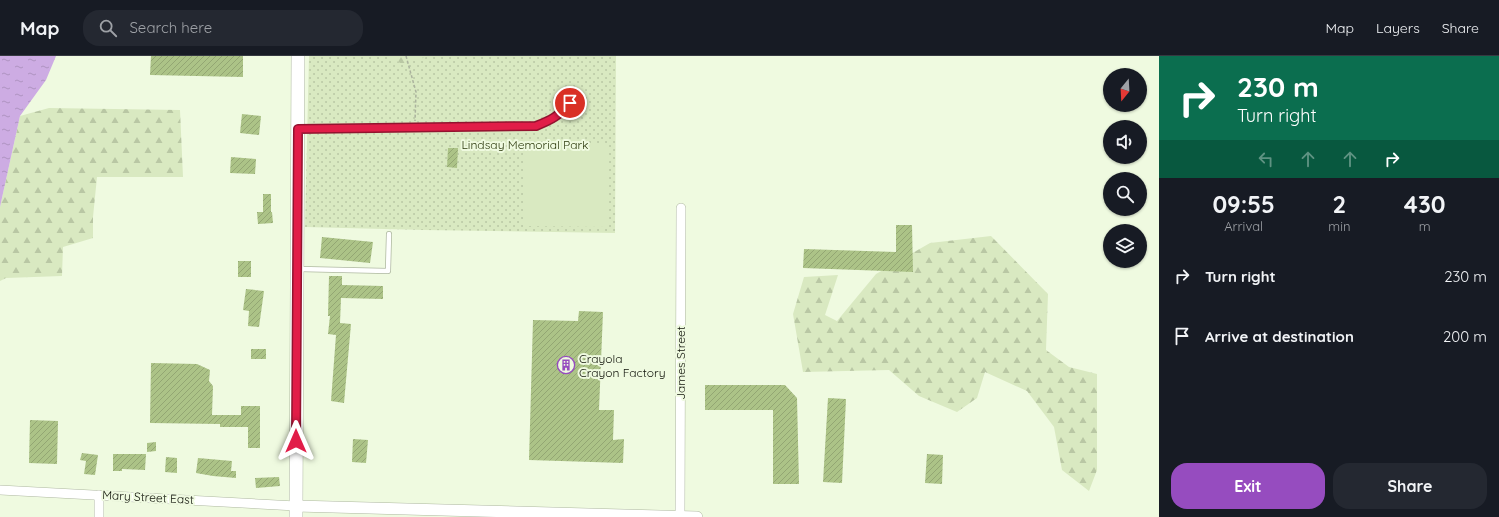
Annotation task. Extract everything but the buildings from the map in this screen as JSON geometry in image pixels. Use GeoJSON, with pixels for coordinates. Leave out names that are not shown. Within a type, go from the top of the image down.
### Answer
{"type":"FeatureCollection","features":[{"type":"Feature","properties":{"kind":"main road"},"geometry":{"type":"LineString","coordinates":[[296,511],[298,56]]}},
{"type":"Feature","properties":{"kind":"street","name":"James Street"},"geometry":{"type":"LineString","coordinates":[[680,517],[682,208]]}},
{"type":"Feature","properties":{"kind":"street","name":"Mary Street East"},"geometry":{"type":"LineString","coordinates":[[0,490],[99,494],[296,511]]}},
{"type":"Feature","properties":{"kind":"street"},"geometry":{"type":"LineString","coordinates":[[99,494],[99,517]]}},
{"type":"Feature","properties":{"kind":"street"},"geometry":{"type":"LineString","coordinates":[[296,511],[697,517]]}},
{"type":"Feature","properties":{"kind":"lane"},"geometry":{"type":"LineString","coordinates":[[298,129],[536,126],[553,119],[563,112],[570,103],[574,94]]}},
{"type":"Feature","properties":{"kind":"lane"},"geometry":{"type":"LineString","coordinates":[[297,269],[388,271],[389,234]]}},
{"type":"Feature","properties":{"kind":"path"},"geometry":{"type":"LineString","coordinates":[[406,56],[416,92],[414,127]]}},
{"type":"Feature","properties":{"kind":"green space","name":"Lindsay Memorial Park"},"geometry":{"type":"Polygon","coordinates":[[[309,56],[616,56],[615,233],[305,227],[309,56]]]}},
{"type":"Feature","properties":{"kind":"green space"},"geometry":{"type":"Polygon","coordinates":[[[388,56],[430,56],[402,64],[388,56]]]}},
{"type":"Feature","properties":{"kind":"green space"},"geometry":{"type":"Polygon","coordinates":[[[49,108],[180,110],[183,177],[97,177],[93,217],[93,238],[63,247],[62,276],[6,278],[0,281],[0,207],[20,116],[49,108]]]}},
{"type":"Feature","properties":{"kind":"green space"},"geometry":{"type":"Polygon","coordinates":[[[525,143],[604,143],[608,146],[609,227],[525,226],[525,143]]]}},
{"type":"Feature","properties":{"kind":"green space"},"geometry":{"type":"Polygon","coordinates":[[[991,236],[1048,294],[1046,350],[1069,367],[1097,374],[1097,470],[1089,491],[1062,470],[1054,427],[1027,391],[985,372],[977,398],[957,412],[919,396],[889,370],[803,372],[793,314],[804,277],[838,275],[825,315],[837,321],[876,274],[930,243],[991,236]]]}},
{"type":"Feature","properties":{"kind":"water"},"geometry":{"type":"Polygon","coordinates":[[[0,56],[56,56],[46,80],[20,116],[0,207],[0,56]]]}},
{"type":"Feature","properties":{"kind":"place","name":"Crayola Crayon Factory"},"geometry":{"type":"Point","coordinates":[566,365]}},
{"type":"Feature","properties":{"kind":"route"},"geometry":{"type":"LineString","coordinates":[[296,441],[298,129],[536,126],[553,119],[563,112],[570,103]]}}]}
